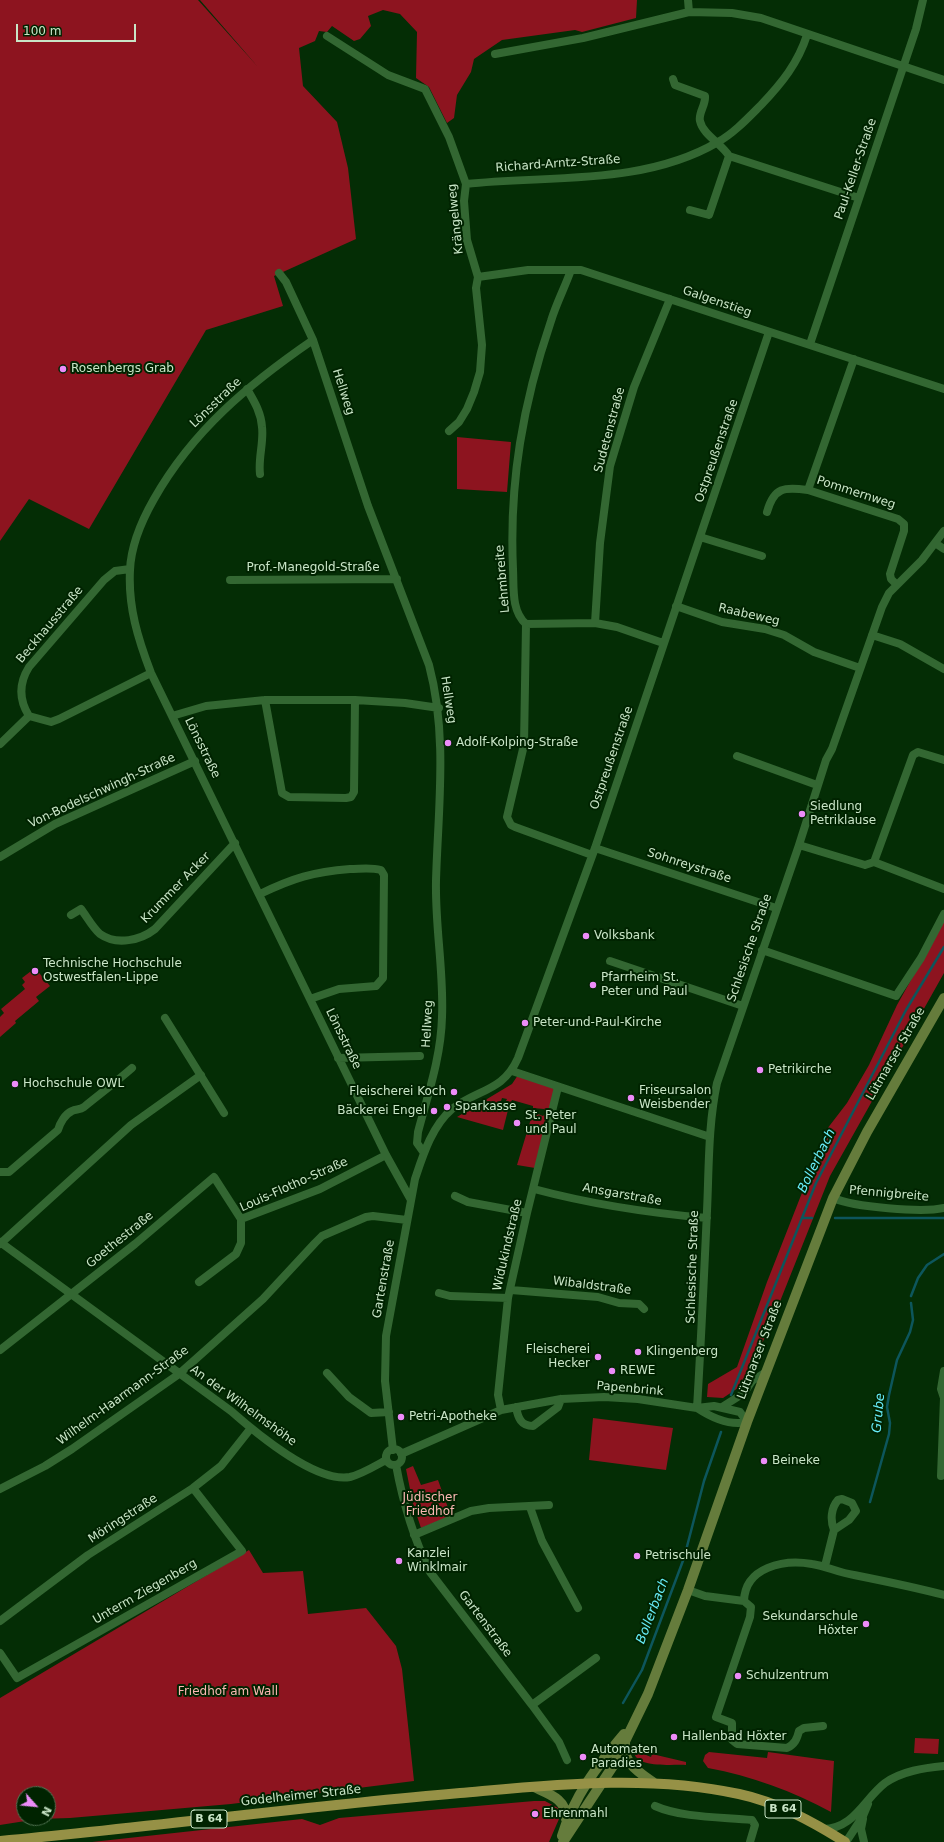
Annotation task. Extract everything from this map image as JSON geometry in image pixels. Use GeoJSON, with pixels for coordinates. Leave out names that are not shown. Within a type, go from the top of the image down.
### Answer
{"type":"FeatureCollection","features":[{"type":"Feature","properties":{"kind":"main road","name":"Lütmarser Straße"},"geometry":{"type":"LineString","coordinates":[[563,1842],[613,1766],[648,1694],[688,1590],[747,1422],[833,1198],[867,1132],[944,998]]}},
{"type":"Feature","properties":{"kind":"main road","name":"Lütmarser Straße"},"geometry":{"type":"LineString","coordinates":[[560,1842],[566,1820],[585,1784],[632,1725]]}},
{"type":"Feature","properties":{"kind":"main road"},"geometry":{"type":"LineString","coordinates":[[625,1741],[625,1754],[629,1763],[654,1784]]}},
{"type":"Feature","properties":{"kind":"main road","name":"Godelheimer Straße"},"geometry":{"type":"LineString","coordinates":[[0,1841],[418,1796],[585,1784],[654,1784],[742,1794],[786,1810],[846,1842]]}},
{"type":"Feature","properties":{"kind":"main road","name":"Godelheimer Straße"},"geometry":{"type":"LineString","coordinates":[[534,1787],[557,1798],[565,1807],[566,1820]]}},
{"type":"Feature","properties":{"kind":"street"},"geometry":{"type":"LineString","coordinates":[[688,0],[689,12]]}},
{"type":"Feature","properties":{"kind":"street","name":"Paul-Keller-Straße"},"geometry":{"type":"LineString","coordinates":[[810,344],[916,29],[923,0]]}},
{"type":"Feature","properties":{"kind":"street"},"geometry":{"type":"LineString","coordinates":[[494,54],[583,38],[689,12],[746,15],[944,80]]}},
{"type":"Feature","properties":{"kind":"street","name":"Richard-Arntz-Straße"},"geometry":{"type":"LineString","coordinates":[[466,184],[602,176],[663,165],[684,158],[718,142],[748,119],[787,77],[797,61],[807,35]]}},
{"type":"Feature","properties":{"kind":"street","name":"Krängelweg"},"geometry":{"type":"LineString","coordinates":[[327,36],[388,75],[425,89],[449,137],[466,184],[464,201],[467,240],[478,277],[476,288],[482,345],[480,372],[474,392],[467,409],[458,422],[449,431]]}},
{"type":"Feature","properties":{"kind":"street"},"geometry":{"type":"LineString","coordinates":[[673,79],[675,85],[705,96],[700,120],[703,128],[718,142],[729,156],[858,198]]}},
{"type":"Feature","properties":{"kind":"street"},"geometry":{"type":"LineString","coordinates":[[690,210],[709,216],[729,156]]}},
{"type":"Feature","properties":{"kind":"street","name":"Galgenstieg"},"geometry":{"type":"LineString","coordinates":[[478,277],[528,270],[571,270],[588,272],[769,332],[943,386]]}},
{"type":"Feature","properties":{"kind":"street","name":"Lehmbreite"},"geometry":{"type":"LineString","coordinates":[[571,270],[551,319],[542,350],[520,436],[514,481],[512,518],[516,611],[519,618],[526,624],[524,745],[507,817],[508,821],[515,827],[593,852]]}},
{"type":"Feature","properties":{"kind":"street","name":"Hellweg"},"geometry":{"type":"LineString","coordinates":[[279,273],[286,282],[313,340],[368,506],[430,665],[438,708],[441,752],[436,883],[442,1016],[439,1054],[418,1132],[417,1143],[424,1153]]}},
{"type":"Feature","properties":{"kind":"street","name":"Sudetenstraße"},"geometry":{"type":"LineString","coordinates":[[595,623],[600,543],[610,466],[634,387],[670,299]]}},
{"type":"Feature","properties":{"kind":"street","name":"Ostpreußenstraße"},"geometry":{"type":"LineString","coordinates":[[424,1153],[436,1130],[451,1110],[501,1082],[512,1071],[593,852],[769,332]]}},
{"type":"Feature","properties":{"kind":"street","name":"Lönsstraße"},"geometry":{"type":"LineString","coordinates":[[313,340],[272,368],[202,431],[165,479],[143,519],[130,569],[130,588],[134,626],[151,673],[260,894],[386,1156],[411,1200]]}},
{"type":"Feature","properties":{"kind":"street","name":"Pommernweg"},"geometry":{"type":"LineString","coordinates":[[808,490],[854,359]]}},
{"type":"Feature","properties":{"kind":"street"},"geometry":{"type":"LineString","coordinates":[[247,389],[260,412],[263,428],[258,460],[260,474]]}},
{"type":"Feature","properties":{"kind":"street","name":"Pommernweg"},"geometry":{"type":"LineString","coordinates":[[767,512],[774,494],[780,490],[796,489],[808,490],[898,519],[904,524],[904,531],[890,574],[891,579],[896,584]]}},
{"type":"Feature","properties":{"kind":"street","name":"Schlesische Straße"},"geometry":{"type":"LineString","coordinates":[[697,1408],[703,1312],[710,1138],[713,1099],[717,1083],[776,908],[799,845],[817,785],[882,607],[889,593],[896,584],[922,560],[944,531]]}},
{"type":"Feature","properties":{"kind":"street"},"geometry":{"type":"LineString","coordinates":[[700,537],[762,556]]}},
{"type":"Feature","properties":{"kind":"street"},"geometry":{"type":"LineString","coordinates":[[935,543],[944,550]]}},
{"type":"Feature","properties":{"kind":"street","name":"Beckhausstraße"},"geometry":{"type":"LineString","coordinates":[[29,716],[21,696],[24,675],[29,667],[104,580],[114,572],[130,569]]}},
{"type":"Feature","properties":{"kind":"street","name":"Prof.-Manegold-Straße"},"geometry":{"type":"LineString","coordinates":[[230,580],[397,579]]}},
{"type":"Feature","properties":{"kind":"street","name":"Raabeweg"},"geometry":{"type":"LineString","coordinates":[[676,606],[722,622],[765,629],[784,636],[814,652],[860,668]]}},
{"type":"Feature","properties":{"kind":"street"},"geometry":{"type":"LineString","coordinates":[[526,624],[595,623],[628,631],[663,643]]}},
{"type":"Feature","properties":{"kind":"street"},"geometry":{"type":"LineString","coordinates":[[872,635],[900,644],[944,669]]}},
{"type":"Feature","properties":{"kind":"street"},"geometry":{"type":"LineString","coordinates":[[0,744],[29,716],[51,722],[151,673]]}},
{"type":"Feature","properties":{"kind":"street"},"geometry":{"type":"LineString","coordinates":[[172,716],[206,706],[265,700],[355,700],[405,703],[438,708]]}},
{"type":"Feature","properties":{"kind":"street"},"geometry":{"type":"LineString","coordinates":[[265,700],[279,788],[282,793],[289,797],[346,798],[351,797],[354,792],[355,700]]}},
{"type":"Feature","properties":{"kind":"street"},"geometry":{"type":"LineString","coordinates":[[874,862],[913,755],[918,752],[923,752],[944,760]]}},
{"type":"Feature","properties":{"kind":"street"},"geometry":{"type":"LineString","coordinates":[[737,756],[817,785]]}},
{"type":"Feature","properties":{"kind":"street","name":"Von-Bodelschwingh-Straße"},"geometry":{"type":"LineString","coordinates":[[0,857],[55,824],[195,761]]}},
{"type":"Feature","properties":{"kind":"street","name":"Krummer Acker"},"geometry":{"type":"LineString","coordinates":[[71,915],[81,909],[100,934],[109,938],[120,941],[142,938],[155,929],[235,843]]}},
{"type":"Feature","properties":{"kind":"street"},"geometry":{"type":"LineString","coordinates":[[799,845],[864,865],[874,862],[944,890]]}},
{"type":"Feature","properties":{"kind":"street","name":"Sohnreystraße"},"geometry":{"type":"LineString","coordinates":[[593,852],[776,908]]}},
{"type":"Feature","properties":{"kind":"street"},"geometry":{"type":"LineString","coordinates":[[260,894],[289,880],[328,871],[373,868],[381,870],[384,875],[383,978],[376,986],[339,989],[310,999]]}},
{"type":"Feature","properties":{"kind":"street"},"geometry":{"type":"LineString","coordinates":[[762,950],[896,996],[921,958],[944,914]]}},
{"type":"Feature","properties":{"kind":"street"},"geometry":{"type":"LineString","coordinates":[[610,961],[743,1006]]}},
{"type":"Feature","properties":{"kind":"street"},"geometry":{"type":"LineString","coordinates":[[165,1018],[224,1113]]}},
{"type":"Feature","properties":{"kind":"street"},"geometry":{"type":"LineString","coordinates":[[338,1058],[420,1056]]}},
{"type":"Feature","properties":{"kind":"street"},"geometry":{"type":"LineString","coordinates":[[0,1172],[9,1172],[58,1130],[61,1122],[72,1111],[82,1109],[132,1068]]}},
{"type":"Feature","properties":{"kind":"street"},"geometry":{"type":"LineString","coordinates":[[512,1071],[710,1138]]}},
{"type":"Feature","properties":{"kind":"street"},"geometry":{"type":"LineString","coordinates":[[0,1243],[131,1125],[201,1075]]}},
{"type":"Feature","properties":{"kind":"street","name":"Widukindstraße"},"geometry":{"type":"LineString","coordinates":[[501,1410],[498,1395],[508,1298],[558,1087]]}},
{"type":"Feature","properties":{"kind":"street","name":"Gartenstraße"},"geometry":{"type":"LineString","coordinates":[[393,1450],[385,1381],[386,1336],[415,1178],[424,1153]]}},
{"type":"Feature","properties":{"kind":"street","name":"Louis-Flotho-Straße"},"geometry":{"type":"LineString","coordinates":[[199,1282],[236,1254],[241,1244],[241,1219],[320,1189],[386,1156]]}},
{"type":"Feature","properties":{"kind":"street","name":"Goethestraße"},"geometry":{"type":"LineString","coordinates":[[0,1350],[70,1295],[214,1177],[241,1219]]}},
{"type":"Feature","properties":{"kind":"street","name":"Ansgarstraße"},"geometry":{"type":"LineString","coordinates":[[534,1189],[609,1205],[668,1215],[707,1218]]}},
{"type":"Feature","properties":{"kind":"street"},"geometry":{"type":"LineString","coordinates":[[455,1196],[468,1202],[527,1213]]}},
{"type":"Feature","properties":{"kind":"street","name":"Pfennigbreite"},"geometry":{"type":"LineString","coordinates":[[833,1198],[845,1203],[870,1206],[944,1208]]}},
{"type":"Feature","properties":{"kind":"street","name":"Wilhelm-Haarmann-Straße"},"geometry":{"type":"LineString","coordinates":[[0,1489],[45,1466],[72,1449],[179,1374],[263,1299],[304,1253],[322,1236],[366,1217],[373,1216],[408,1220]]}},
{"type":"Feature","properties":{"kind":"street","name":"An der Wilhelmshöhe"},"geometry":{"type":"LineString","coordinates":[[0,1243],[294,1458],[323,1474],[336,1477],[350,1477],[386,1460]]}},
{"type":"Feature","properties":{"kind":"street","name":"Wibaldstraße"},"geometry":{"type":"LineString","coordinates":[[511,1290],[598,1297],[619,1303],[639,1304],[644,1309]]}},
{"type":"Feature","properties":{"kind":"street"},"geometry":{"type":"LineString","coordinates":[[439,1292],[450,1296],[508,1298]]}},
{"type":"Feature","properties":{"kind":"street"},"geometry":{"type":"LineString","coordinates":[[941,1476],[944,1398],[941,1389],[944,1371]]}},
{"type":"Feature","properties":{"kind":"street"},"geometry":{"type":"LineString","coordinates":[[722,1407],[744,1393],[752,1381],[766,1372]]}},
{"type":"Feature","properties":{"kind":"street"},"geometry":{"type":"LineString","coordinates":[[326,1373],[349,1396],[371,1413],[389,1412]]}},
{"type":"Feature","properties":{"kind":"street","name":"Papenbrink"},"geometry":{"type":"LineString","coordinates":[[401,1454],[501,1410],[561,1400],[604,1397],[697,1408],[714,1406],[740,1412],[747,1422],[735,1425],[707,1415],[697,1408]]}},
{"type":"Feature","properties":{"kind":"street"},"geometry":{"type":"LineString","coordinates":[[516,1407],[521,1422],[526,1426],[533,1426],[558,1406],[561,1400]]}},
{"type":"Feature","properties":{"kind":"street","name":"Möringstraße"},"geometry":{"type":"LineString","coordinates":[[0,1621],[88,1555],[193,1488],[221,1466],[251,1428]]}},
{"type":"Feature","properties":{"kind":"street"},"geometry":{"type":"LineString","coordinates":[[393,1450],[401,1454],[400,1462],[396,1465],[390,1464],[386,1460],[387,1453],[393,1450]]}},
{"type":"Feature","properties":{"kind":"street","name":"Gartenstraße"},"geometry":{"type":"LineString","coordinates":[[396,1465],[406,1510],[414,1535],[430,1572],[559,1742],[567,1760]]}},
{"type":"Feature","properties":{"kind":"street","name":"Unterm Ziegenberg"},"geometry":{"type":"LineString","coordinates":[[0,1653],[17,1678],[242,1551],[193,1488]]}},
{"type":"Feature","properties":{"kind":"street"},"geometry":{"type":"LineString","coordinates":[[414,1535],[471,1511],[489,1508],[548,1505]]}},
{"type":"Feature","properties":{"kind":"street"},"geometry":{"type":"LineString","coordinates":[[530,1507],[542,1541],[578,1608]]}},
{"type":"Feature","properties":{"kind":"street"},"geometry":{"type":"LineString","coordinates":[[824,1566],[834,1530]]}},
{"type":"Feature","properties":{"kind":"street"},"geometry":{"type":"LineString","coordinates":[[744,1601],[744,1592],[748,1582],[757,1573],[774,1565],[810,1563],[824,1566],[846,1574],[944,1595]]}},
{"type":"Feature","properties":{"kind":"street"},"geometry":{"type":"LineString","coordinates":[[688,1590],[705,1596],[744,1601],[751,1607],[750,1617],[716,1717],[732,1723],[732,1740],[737,1744],[787,1748],[796,1740],[799,1731],[804,1728],[823,1726]]}},
{"type":"Feature","properties":{"kind":"street"},"geometry":{"type":"LineString","coordinates":[[532,1705],[596,1658]]}},
{"type":"Feature","properties":{"kind":"street"},"geometry":{"type":"LineString","coordinates":[[823,1829],[838,1827],[846,1823],[885,1784],[902,1775],[921,1769],[944,1766]]}},
{"type":"Feature","properties":{"kind":"street"},"geometry":{"type":"LineString","coordinates":[[846,1842],[863,1816],[871,1798]]}},
{"type":"Feature","properties":{"kind":"street"},"geometry":{"type":"LineString","coordinates":[[655,1806],[673,1812],[752,1820],[755,1825],[750,1842]]}},
{"type":"Feature","properties":{"kind":"street"},"geometry":{"type":"LineString","coordinates":[[863,1816],[862,1829],[864,1842]]}},
{"type":"Feature","properties":{"kind":"green space"},"geometry":{"type":"Polygon","coordinates":[[[0,0],[198,0],[258,67],[200,0],[637,0],[636,18],[582,32],[575,30],[502,40],[474,59],[471,72],[457,95],[454,118],[447,123],[429,87],[416,78],[417,32],[400,14],[383,10],[368,16],[371,26],[360,39],[354,41],[332,26],[327,32],[319,31],[315,41],[299,48],[303,86],[337,122],[348,168],[356,239],[274,276],[283,306],[206,330],[89,529],[29,499],[0,541],[0,0]]]}},
{"type":"Feature","properties":{"kind":"green space"},"geometry":{"type":"Polygon","coordinates":[[[457,437],[511,442],[507,492],[457,489],[457,437]]]}},
{"type":"Feature","properties":{"kind":"green space"},"geometry":{"type":"Polygon","coordinates":[[[944,921],[944,973],[830,1176],[773,1319],[753,1364],[738,1388],[723,1398],[707,1397],[708,1384],[737,1367],[767,1282],[827,1129],[847,1103],[869,1065],[897,1005],[944,921]]]}},
{"type":"Feature","properties":{"kind":"green space"},"geometry":{"type":"Polygon","coordinates":[[[35,968],[50,986],[36,997],[39,1001],[15,1021],[16,1023],[0,1037],[0,1017],[4,1013],[1,1009],[25,989],[22,985],[25,982],[22,978],[35,968]]]}},
{"type":"Feature","properties":{"kind":"green space"},"geometry":{"type":"Polygon","coordinates":[[[518,1075],[555,1089],[535,1168],[517,1165],[533,1112],[543,1116],[546,1113],[544,1109],[533,1108],[533,1106],[512,1100],[511,1102],[506,1101],[507,1099],[502,1098],[500,1104],[509,1106],[503,1130],[457,1117],[512,1084],[518,1075]]]}},
{"type":"Feature","properties":{"kind":"green space"},"geometry":{"type":"Polygon","coordinates":[[[593,1418],[673,1428],[666,1470],[589,1460],[593,1418]]]}},
{"type":"Feature","properties":{"kind":"green space","name":"Jüdischer Friedhof"},"geometry":{"type":"Polygon","coordinates":[[[413,1466],[421,1485],[438,1480],[451,1516],[421,1528],[413,1504],[406,1469],[413,1466]]]}},
{"type":"Feature","properties":{"kind":"green space","name":"Friedhof am Wall"},"geometry":{"type":"Polygon","coordinates":[[[249,1550],[263,1573],[303,1571],[308,1614],[366,1608],[396,1646],[402,1669],[414,1781],[231,1804],[56,1818],[56,1786],[16,1786],[16,1822],[0,1825],[0,1698],[249,1550]]]}},
{"type":"Feature","properties":{"kind":"green space"},"geometry":{"type":"Polygon","coordinates":[[[915,1738],[939,1739],[938,1754],[914,1753],[915,1738]]]}},
{"type":"Feature","properties":{"kind":"green space"},"geometry":{"type":"Polygon","coordinates":[[[634,1750],[651,1757],[652,1754],[686,1762],[686,1765],[646,1763],[635,1756],[634,1750]]]}},
{"type":"Feature","properties":{"kind":"green space"},"geometry":{"type":"Polygon","coordinates":[[[709,1752],[767,1758],[768,1752],[834,1761],[831,1812],[802,1797],[771,1785],[740,1775],[708,1768],[703,1761],[705,1755],[709,1752]]]}},
{"type":"Feature","properties":{"kind":"green space"},"geometry":{"type":"Polygon","coordinates":[[[545,1801],[558,1808],[559,1819],[549,1842],[92,1842],[302,1819],[320,1825],[339,1818],[545,1801]]]}},
{"type":"Feature","properties":{"kind":"waterway","name":"Bollerbach"},"geometry":{"type":"LineString","coordinates":[[731,1395],[816,1183],[906,1010],[944,947]]}},
{"type":"Feature","properties":{"kind":"waterway"},"geometry":{"type":"LineString","coordinates":[[802,1218],[812,1218]]}},
{"type":"Feature","properties":{"kind":"waterway"},"geometry":{"type":"LineString","coordinates":[[835,1218],[944,1218]]}},
{"type":"Feature","properties":{"kind":"waterway","name":"Grube"},"geometry":{"type":"LineString","coordinates":[[911,1296],[918,1278],[927,1265],[944,1254]]}},
{"type":"Feature","properties":{"kind":"waterway","name":"Grube"},"geometry":{"type":"LineString","coordinates":[[870,1502],[889,1434],[890,1423],[887,1407],[897,1360],[910,1332],[913,1320],[911,1303]]}},
{"type":"Feature","properties":{"kind":"waterway","name":"Bollerbach"},"geometry":{"type":"LineString","coordinates":[[623,1703],[642,1670],[684,1558],[704,1481],[721,1432]]}},
{"type":"Feature","properties":{"kind":"place","name":"Rosenbergs Grab"},"geometry":{"type":"Point","coordinates":[63,369]}},
{"type":"Feature","properties":{"kind":"place","name":"Adolf-Kolping-Straße"},"geometry":{"type":"Point","coordinates":[448,743]}},
{"type":"Feature","properties":{"kind":"place","name":"Siedlung Petriklause"},"geometry":{"type":"Point","coordinates":[802,814]}},
{"type":"Feature","properties":{"kind":"place","name":"Volksbank"},"geometry":{"type":"Point","coordinates":[586,936]}},
{"type":"Feature","properties":{"kind":"place","name":"Technische Hochschule Ostwestfalen-Lippe"},"geometry":{"type":"Point","coordinates":[35,971]}},
{"type":"Feature","properties":{"kind":"place","name":"Pfarrheim St. Peter und Paul"},"geometry":{"type":"Point","coordinates":[593,985]}},
{"type":"Feature","properties":{"kind":"place","name":"Peter-und-Paul-Kirche"},"geometry":{"type":"Point","coordinates":[525,1023]}},
{"type":"Feature","properties":{"kind":"place","name":"Petrikirche"},"geometry":{"type":"Point","coordinates":[760,1070]}},
{"type":"Feature","properties":{"kind":"place","name":"Hochschule OWL"},"geometry":{"type":"Point","coordinates":[15,1084]}},
{"type":"Feature","properties":{"kind":"place","name":"Fleischerei Koch"},"geometry":{"type":"Point","coordinates":[454,1092]}},
{"type":"Feature","properties":{"kind":"place","name":"Friseursalon Weisbender"},"geometry":{"type":"Point","coordinates":[631,1098]}},
{"type":"Feature","properties":{"kind":"place","name":"Sparkasse"},"geometry":{"type":"Point","coordinates":[447,1107]}},
{"type":"Feature","properties":{"kind":"place","name":"Bäckerei Engel"},"geometry":{"type":"Point","coordinates":[434,1111]}},
{"type":"Feature","properties":{"kind":"place","name":"St. Peter und Paul"},"geometry":{"type":"Point","coordinates":[517,1123]}},
{"type":"Feature","properties":{"kind":"place","name":"Klingenberg"},"geometry":{"type":"Point","coordinates":[638,1352]}},
{"type":"Feature","properties":{"kind":"place","name":"Fleischerei Hecker"},"geometry":{"type":"Point","coordinates":[598,1357]}},
{"type":"Feature","properties":{"kind":"place","name":"REWE"},"geometry":{"type":"Point","coordinates":[612,1371]}},
{"type":"Feature","properties":{"kind":"place","name":"Petri-Apotheke"},"geometry":{"type":"Point","coordinates":[401,1417]}},
{"type":"Feature","properties":{"kind":"place","name":"Beineke"},"geometry":{"type":"Point","coordinates":[764,1461]}},
{"type":"Feature","properties":{"kind":"place","name":"Petrischule"},"geometry":{"type":"Point","coordinates":[637,1556]}},
{"type":"Feature","properties":{"kind":"place","name":"Kanzlei Winklmair"},"geometry":{"type":"Point","coordinates":[399,1561]}},
{"type":"Feature","properties":{"kind":"place","name":"Sekundarschule Höxter"},"geometry":{"type":"Point","coordinates":[866,1624]}},
{"type":"Feature","properties":{"kind":"place","name":"Schulzentrum"},"geometry":{"type":"Point","coordinates":[738,1676]}},
{"type":"Feature","properties":{"kind":"place","name":"Hallenbad Höxter"},"geometry":{"type":"Point","coordinates":[674,1737]}},
{"type":"Feature","properties":{"kind":"place","name":"Automaten Paradies"},"geometry":{"type":"Point","coordinates":[583,1757]}},
{"type":"Feature","properties":{"kind":"place","name":"Ehrenmahl"},"geometry":{"type":"Point","coordinates":[535,1814]}}]}
